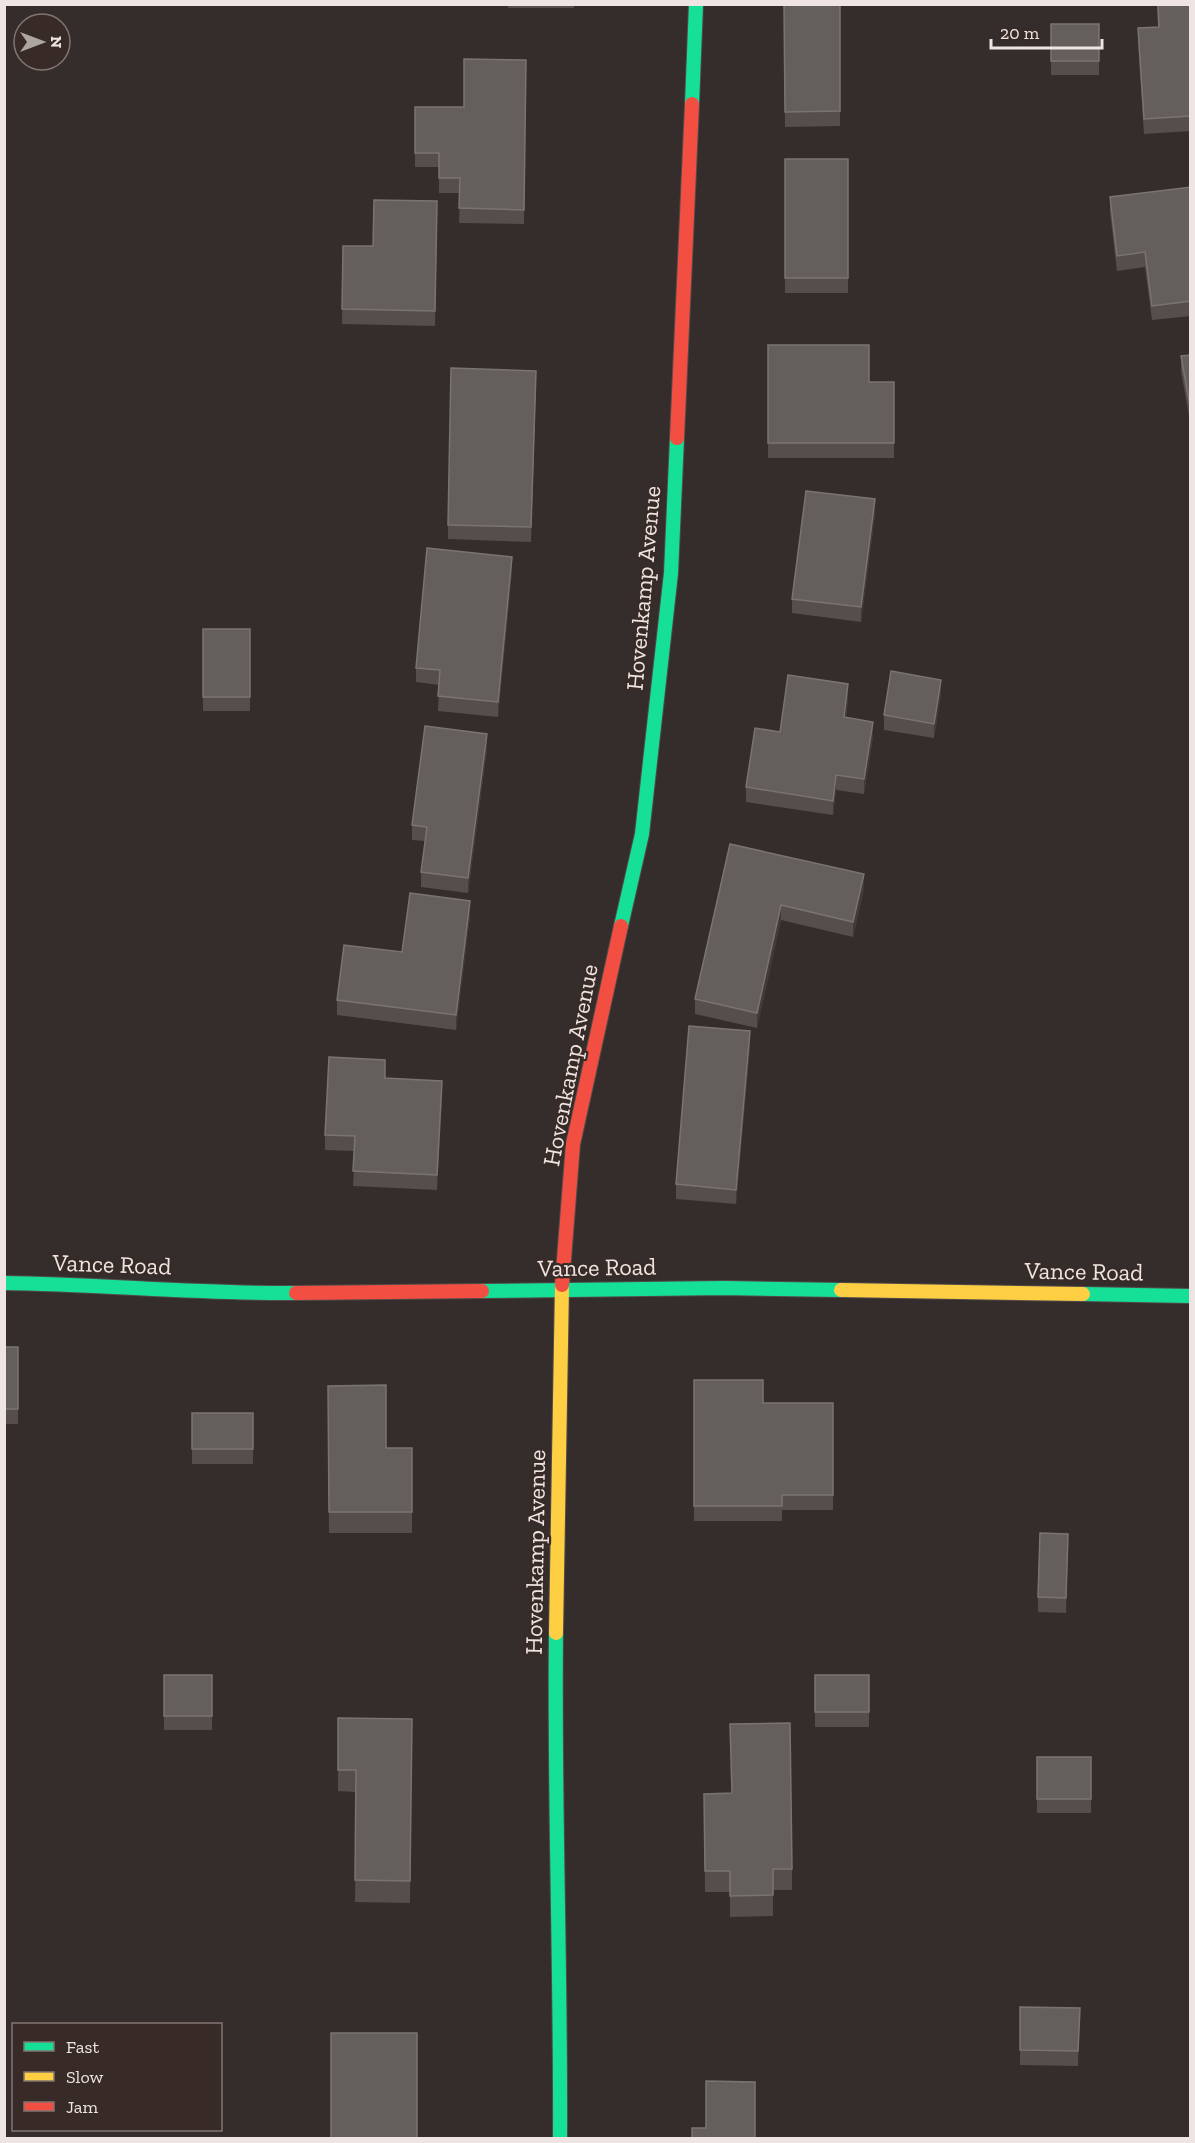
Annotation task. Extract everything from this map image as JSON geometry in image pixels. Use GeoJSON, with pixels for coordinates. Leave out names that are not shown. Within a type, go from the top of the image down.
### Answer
{"type":"FeatureCollection","features":[{"type":"Feature","properties":{"kind":"street","name":"Hovenkamp Avenue"},"geometry":{"type":"LineString","coordinates":[[560,2139],[561,2016],[555,1740],[561,1291],[573,1144],[642,834],[671,573],[696,4]]}},
{"type":"Feature","properties":{"kind":"street","name":"Vance Road"},"geometry":{"type":"LineString","coordinates":[[4,1283],[83,1284],[251,1293],[561,1291],[724,1287],[1191,1296]]}},
{"type":"Feature","properties":{"kind":"building"},"geometry":{"type":"Polygon","coordinates":[[[784,4],[840,4],[840,111],[785,112],[784,4]]]}},
{"type":"Feature","properties":{"kind":"building"},"geometry":{"type":"Polygon","coordinates":[[[1158,4],[1191,4],[1191,116],[1144,119],[1138,28],[1159,27],[1158,4]]]}},
{"type":"Feature","properties":{"kind":"building"},"geometry":{"type":"Polygon","coordinates":[[[1051,24],[1099,24],[1099,61],[1051,61],[1051,24]]]}},
{"type":"Feature","properties":{"kind":"building"},"geometry":{"type":"Polygon","coordinates":[[[464,59],[526,60],[524,210],[459,208],[460,178],[439,178],[439,153],[415,153],[415,107],[464,107],[464,59]]]}},
{"type":"Feature","properties":{"kind":"building"},"geometry":{"type":"Polygon","coordinates":[[[785,159],[848,159],[848,278],[785,278],[785,159]]]}},
{"type":"Feature","properties":{"kind":"building"},"geometry":{"type":"Polygon","coordinates":[[[1191,187],[1191,301],[1152,306],[1145,252],[1117,256],[1110,197],[1191,187]]]}},
{"type":"Feature","properties":{"kind":"building"},"geometry":{"type":"Polygon","coordinates":[[[374,200],[437,201],[435,311],[342,309],[343,246],[373,246],[374,200]]]}},
{"type":"Feature","properties":{"kind":"building"},"geometry":{"type":"Polygon","coordinates":[[[768,345],[869,345],[869,382],[894,382],[894,443],[768,443],[768,345]]]}},
{"type":"Feature","properties":{"kind":"building"},"geometry":{"type":"Polygon","coordinates":[[[1191,355],[1191,412],[1181,356],[1191,355]]]}},
{"type":"Feature","properties":{"kind":"building"},"geometry":{"type":"Polygon","coordinates":[[[451,368],[536,371],[531,527],[448,525],[451,368]]]}},
{"type":"Feature","properties":{"kind":"building"},"geometry":{"type":"Polygon","coordinates":[[[806,491],[875,499],[861,607],[792,599],[806,491]]]}},
{"type":"Feature","properties":{"kind":"building"},"geometry":{"type":"Polygon","coordinates":[[[427,548],[512,557],[498,702],[438,696],[440,670],[416,668],[427,548]]]}},
{"type":"Feature","properties":{"kind":"building"},"geometry":{"type":"Polygon","coordinates":[[[203,629],[250,629],[250,697],[203,697],[203,629]]]}},
{"type":"Feature","properties":{"kind":"building"},"geometry":{"type":"Polygon","coordinates":[[[891,671],[941,680],[934,724],[884,715],[891,671]]]}},
{"type":"Feature","properties":{"kind":"building"},"geometry":{"type":"Polygon","coordinates":[[[788,675],[848,684],[844,717],[873,722],[864,779],[836,775],[833,801],[746,787],[755,728],[780,732],[788,675]]]}},
{"type":"Feature","properties":{"kind":"building"},"geometry":{"type":"Polygon","coordinates":[[[425,726],[487,734],[468,878],[421,872],[427,827],[412,825],[425,726]]]}},
{"type":"Feature","properties":{"kind":"building"},"geometry":{"type":"Polygon","coordinates":[[[730,844],[864,874],[853,922],[781,905],[757,1013],[695,999],[730,844]]]}},
{"type":"Feature","properties":{"kind":"building"},"geometry":{"type":"Polygon","coordinates":[[[410,893],[470,901],[456,1015],[337,1000],[344,945],[402,952],[410,893]]]}},
{"type":"Feature","properties":{"kind":"building"},"geometry":{"type":"Polygon","coordinates":[[[689,1026],[750,1031],[736,1190],[676,1184],[689,1026]]]}},
{"type":"Feature","properties":{"kind":"building"},"geometry":{"type":"Polygon","coordinates":[[[329,1057],[385,1060],[385,1078],[442,1081],[437,1175],[353,1171],[355,1136],[325,1135],[329,1057]]]}},
{"type":"Feature","properties":{"kind":"building"},"geometry":{"type":"Polygon","coordinates":[[[4,1347],[18,1347],[18,1409],[4,1409],[4,1347]]]}},
{"type":"Feature","properties":{"kind":"building"},"geometry":{"type":"Polygon","coordinates":[[[694,1380],[763,1380],[763,1403],[833,1403],[833,1495],[782,1495],[782,1506],[694,1506],[694,1380]]]}},
{"type":"Feature","properties":{"kind":"building"},"geometry":{"type":"Polygon","coordinates":[[[386,1385],[386,1448],[412,1448],[412,1512],[329,1512],[328,1386],[386,1385]]]}},
{"type":"Feature","properties":{"kind":"building"},"geometry":{"type":"Polygon","coordinates":[[[192,1413],[253,1413],[253,1449],[192,1449],[192,1413]]]}},
{"type":"Feature","properties":{"kind":"building"},"geometry":{"type":"Polygon","coordinates":[[[1040,1533],[1068,1534],[1066,1598],[1038,1597],[1040,1533]]]}},
{"type":"Feature","properties":{"kind":"building"},"geometry":{"type":"Polygon","coordinates":[[[164,1675],[212,1675],[212,1716],[164,1716],[164,1675]]]}},
{"type":"Feature","properties":{"kind":"building"},"geometry":{"type":"Polygon","coordinates":[[[815,1675],[869,1675],[869,1712],[815,1712],[815,1675]]]}},
{"type":"Feature","properties":{"kind":"building"},"geometry":{"type":"Polygon","coordinates":[[[338,1718],[412,1719],[410,1881],[355,1880],[356,1770],[338,1770],[338,1718]]]}},
{"type":"Feature","properties":{"kind":"building"},"geometry":{"type":"Polygon","coordinates":[[[790,1723],[792,1869],[773,1869],[773,1895],[730,1896],[730,1871],[705,1871],[704,1794],[732,1793],[730,1724],[790,1723]]]}},
{"type":"Feature","properties":{"kind":"building"},"geometry":{"type":"Polygon","coordinates":[[[1037,1757],[1091,1757],[1091,1799],[1037,1799],[1037,1757]]]}},
{"type":"Feature","properties":{"kind":"building"},"geometry":{"type":"Polygon","coordinates":[[[1020,2007],[1080,2008],[1078,2051],[1020,2050],[1020,2007]]]}},
{"type":"Feature","properties":{"kind":"building"},"geometry":{"type":"Polygon","coordinates":[[[331,2033],[417,2033],[417,2139],[331,2139],[331,2033]]]}},
{"type":"Feature","properties":{"kind":"building"},"geometry":{"type":"Polygon","coordinates":[[[706,2081],[755,2082],[755,2139],[692,2139],[692,2128],[706,2128],[706,2081]]]}},
{"type":"Feature","properties":{"kind":"traffic: fast"},"geometry":{"type":"LineString","coordinates":[[692,104],[696,4]]}},
{"type":"Feature","properties":{"kind":"traffic: fast"},"geometry":{"type":"LineString","coordinates":[[621,926],[642,834],[671,573],[677,438]]}},
{"type":"Feature","properties":{"kind":"traffic: fast"},"geometry":{"type":"LineString","coordinates":[[4,1283],[296,1293]]}},
{"type":"Feature","properties":{"kind":"traffic: fast"},"geometry":{"type":"LineString","coordinates":[[482,1291],[724,1288],[841,1290]]}},
{"type":"Feature","properties":{"kind":"traffic: fast"},"geometry":{"type":"LineString","coordinates":[[1083,1294],[1190,1296]]}},
{"type":"Feature","properties":{"kind":"traffic: fast"},"geometry":{"type":"LineString","coordinates":[[556,1633],[560,2138]]}},
{"type":"Feature","properties":{"kind":"traffic: slow"},"geometry":{"type":"LineString","coordinates":[[556,1633],[562,1285]]}},
{"type":"Feature","properties":{"kind":"traffic: slow"},"geometry":{"type":"LineString","coordinates":[[841,1290],[1083,1294]]}},
{"type":"Feature","properties":{"kind":"traffic: jam"},"geometry":{"type":"LineString","coordinates":[[677,438],[692,104]]}},
{"type":"Feature","properties":{"kind":"traffic: jam"},"geometry":{"type":"LineString","coordinates":[[562,1285],[573,1144],[621,926]]}},
{"type":"Feature","properties":{"kind":"traffic: jam"},"geometry":{"type":"LineString","coordinates":[[296,1293],[482,1291]]}}]}
